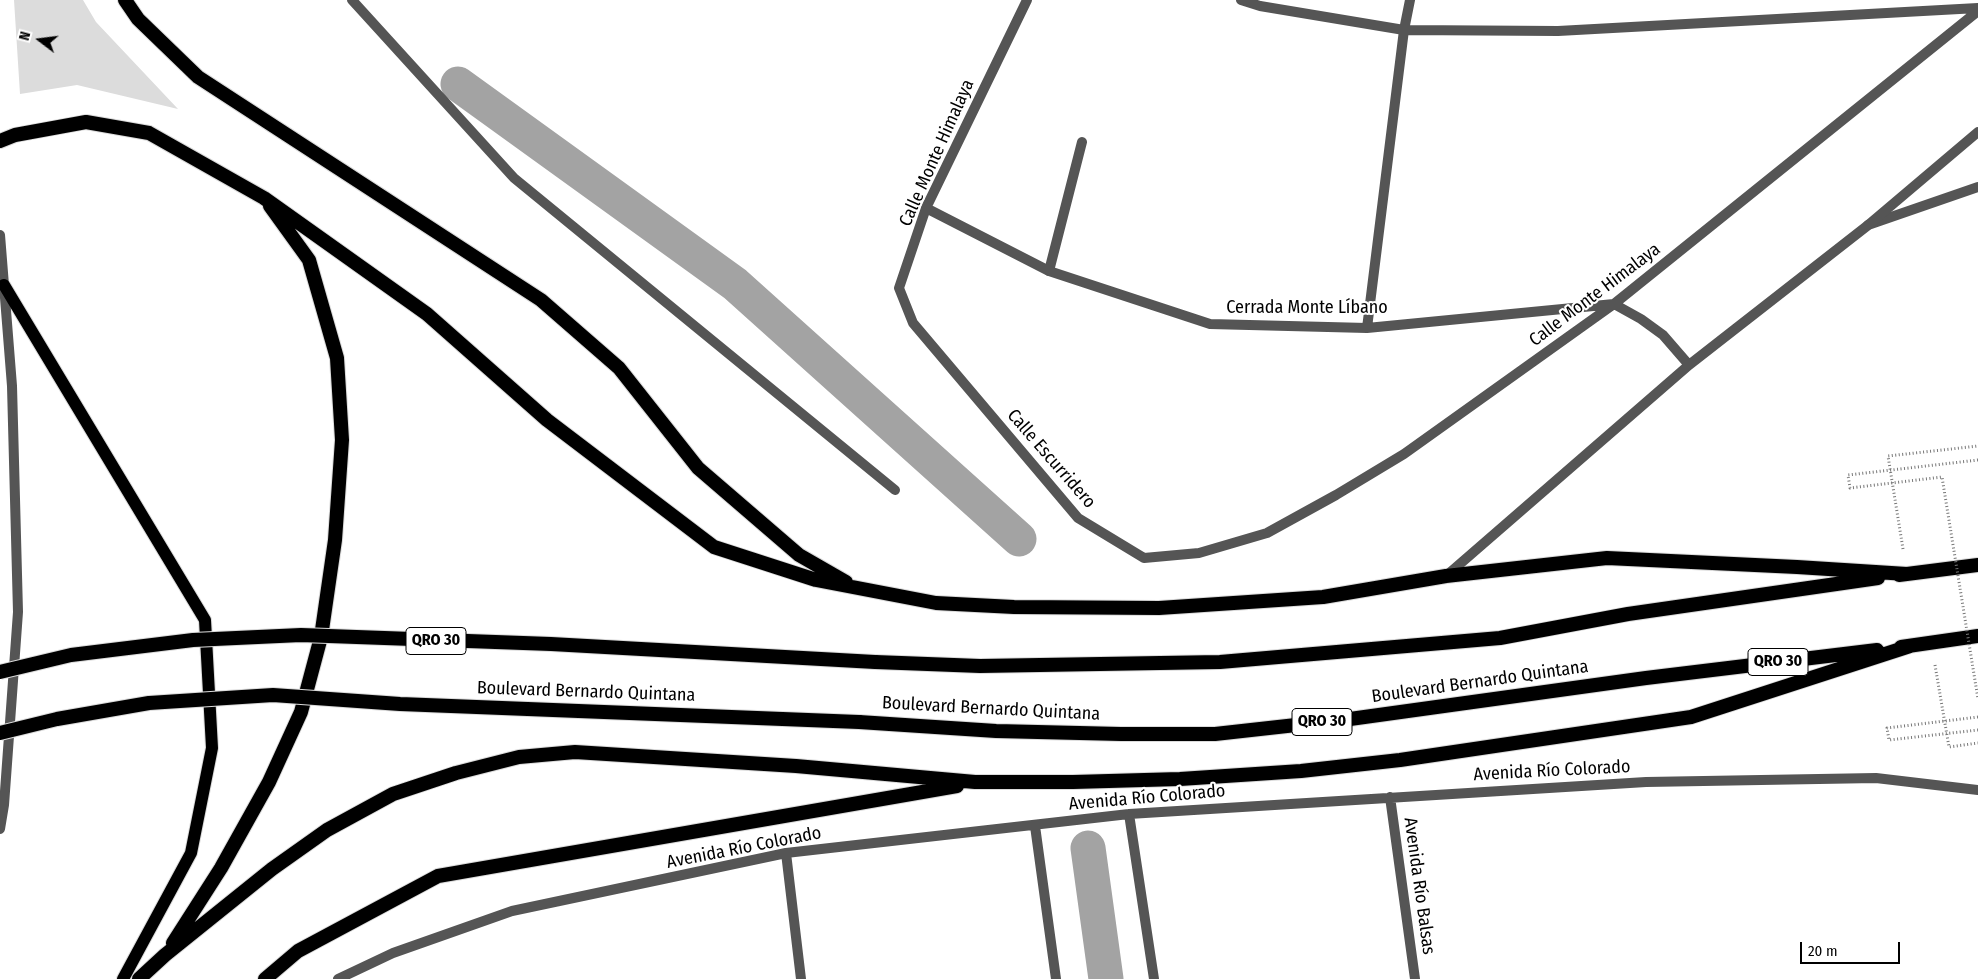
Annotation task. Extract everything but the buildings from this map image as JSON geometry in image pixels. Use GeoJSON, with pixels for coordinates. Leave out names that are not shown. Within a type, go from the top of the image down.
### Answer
{"type":"FeatureCollection","features":[{"type":"Feature","properties":{"kind":"highway"},"geometry":{"type":"LineString","coordinates":[[124,0],[138,19],[198,77],[541,300],[619,368],[698,468],[799,555],[856,588]]}},
{"type":"Feature","properties":{"kind":"highway"},"geometry":{"type":"LineString","coordinates":[[0,141],[15,134],[86,122],[149,133],[264,198],[428,314],[546,420],[714,547],[816,580],[936,604],[1014,607],[1158,608],[1323,597],[1446,576],[1607,558],[1907,574]]}},
{"type":"Feature","properties":{"kind":"highway"},"geometry":{"type":"LineString","coordinates":[[165,955],[221,868],[269,782],[301,712],[321,638],[335,540],[342,440],[337,358],[309,260],[264,198]]}},
{"type":"Feature","properties":{"kind":"highway","name":"QRO 30"},"geometry":{"type":"LineString","coordinates":[[0,672],[71,655],[193,640],[301,635],[551,644],[874,662],[971,665],[1220,662],[1500,638],[1628,614],[1978,565]]}},
{"type":"Feature","properties":{"kind":"highway","name":"Boulevard Bernardo Quintana"},"geometry":{"type":"LineString","coordinates":[[0,733],[57,719],[149,703],[273,695],[400,704],[859,722],[996,731],[1214,734],[1350,719],[1646,678],[1978,636]]}},
{"type":"Feature","properties":{"kind":"highway"},"geometry":{"type":"LineString","coordinates":[[139,979],[165,955],[272,869],[327,830],[393,794],[519,757],[575,752],[796,766],[975,782],[1180,779],[1301,771],[1400,760],[1691,717],[1910,646]]}},
{"type":"Feature","properties":{"kind":"highway"},"geometry":{"type":"LineString","coordinates":[[265,979],[298,951],[438,876],[975,782]]}},
{"type":"Feature","properties":{"kind":"main road"},"geometry":{"type":"LineString","coordinates":[[4,285],[205,620],[212,748],[190,853],[123,979]]}},
{"type":"Feature","properties":{"kind":"street"},"geometry":{"type":"LineString","coordinates":[[352,0],[514,178],[895,490]]}},
{"type":"Feature","properties":{"kind":"street","name":"Calle Monte Himalaya"},"geometry":{"type":"LineString","coordinates":[[913,323],[899,288],[926,208],[1027,0]]}},
{"type":"Feature","properties":{"kind":"street"},"geometry":{"type":"LineString","coordinates":[[1241,0],[1260,6],[1404,30],[1558,31],[1978,9]]}},
{"type":"Feature","properties":{"kind":"street"},"geometry":{"type":"LineString","coordinates":[[1367,328],[1404,30],[1410,0]]}},
{"type":"Feature","properties":{"kind":"street","name":"Calle Monte Himalaya"},"geometry":{"type":"LineString","coordinates":[[1199,553],[1266,533],[1336,495],[1404,454],[1614,304],[1978,9]]}},
{"type":"Feature","properties":{"kind":"street"},"geometry":{"type":"LineString","coordinates":[[1446,576],[1689,365],[1867,226],[1978,132]]}},
{"type":"Feature","properties":{"kind":"street"},"geometry":{"type":"LineString","coordinates":[[1049,271],[1082,142]]}},
{"type":"Feature","properties":{"kind":"street"},"geometry":{"type":"LineString","coordinates":[[1867,226],[1978,188]]}},
{"type":"Feature","properties":{"kind":"street","name":"Cerrada Monte Líbano"},"geometry":{"type":"LineString","coordinates":[[926,208],[1049,271],[1210,324],[1367,328],[1614,304]]}},
{"type":"Feature","properties":{"kind":"street"},"geometry":{"type":"LineString","coordinates":[[0,235],[12,386],[18,612],[4,805],[0,829]]}},
{"type":"Feature","properties":{"kind":"street"},"geometry":{"type":"LineString","coordinates":[[1614,304],[1641,319],[1663,335],[1689,365]]}},
{"type":"Feature","properties":{"kind":"street","name":"Calle Escurridero"},"geometry":{"type":"LineString","coordinates":[[913,323],[1078,518],[1144,558],[1199,553]]}},
{"type":"Feature","properties":{"kind":"street","name":"Avenida Río Colorado"},"geometry":{"type":"LineString","coordinates":[[338,979],[393,953],[512,911],[786,853],[1129,814],[1646,782],[1876,778],[1978,790]]}},
{"type":"Feature","properties":{"kind":"street","name":"Avenida Río Balsas"},"geometry":{"type":"LineString","coordinates":[[1390,797],[1415,979]]}},
{"type":"Feature","properties":{"kind":"street"},"geometry":{"type":"LineString","coordinates":[[1129,814],[1154,979]]}},
{"type":"Feature","properties":{"kind":"street"},"geometry":{"type":"LineString","coordinates":[[1035,826],[1056,979]]}},
{"type":"Feature","properties":{"kind":"street"},"geometry":{"type":"LineString","coordinates":[[786,853],[801,979]]}},
{"type":"Feature","properties":{"kind":"path"},"geometry":{"type":"LineString","coordinates":[[1907,574],[1888,456],[1978,446]]}},
{"type":"Feature","properties":{"kind":"path"},"geometry":{"type":"LineString","coordinates":[[1978,460],[1848,475],[1850,488],[1942,477],[1978,699]]}},
{"type":"Feature","properties":{"kind":"path"},"geometry":{"type":"LineString","coordinates":[[1932,643],[1949,747],[1978,743]]}},
{"type":"Feature","properties":{"kind":"path"},"geometry":{"type":"LineString","coordinates":[[1978,717],[1887,728],[1889,740],[1978,730]]}},
{"type":"Feature","properties":{"kind":"shaded area"},"geometry":{"type":"Polygon","coordinates":[[[14,0],[83,0],[96,22],[178,109],[77,85],[20,94],[14,0]]]}},
{"type":"Feature","properties":{"kind":"waterway"},"geometry":{"type":"LineString","coordinates":[[458,84],[735,284],[1019,539]]}},
{"type":"Feature","properties":{"kind":"waterway"},"geometry":{"type":"LineString","coordinates":[[1088,848],[1106,979]]}}]}
